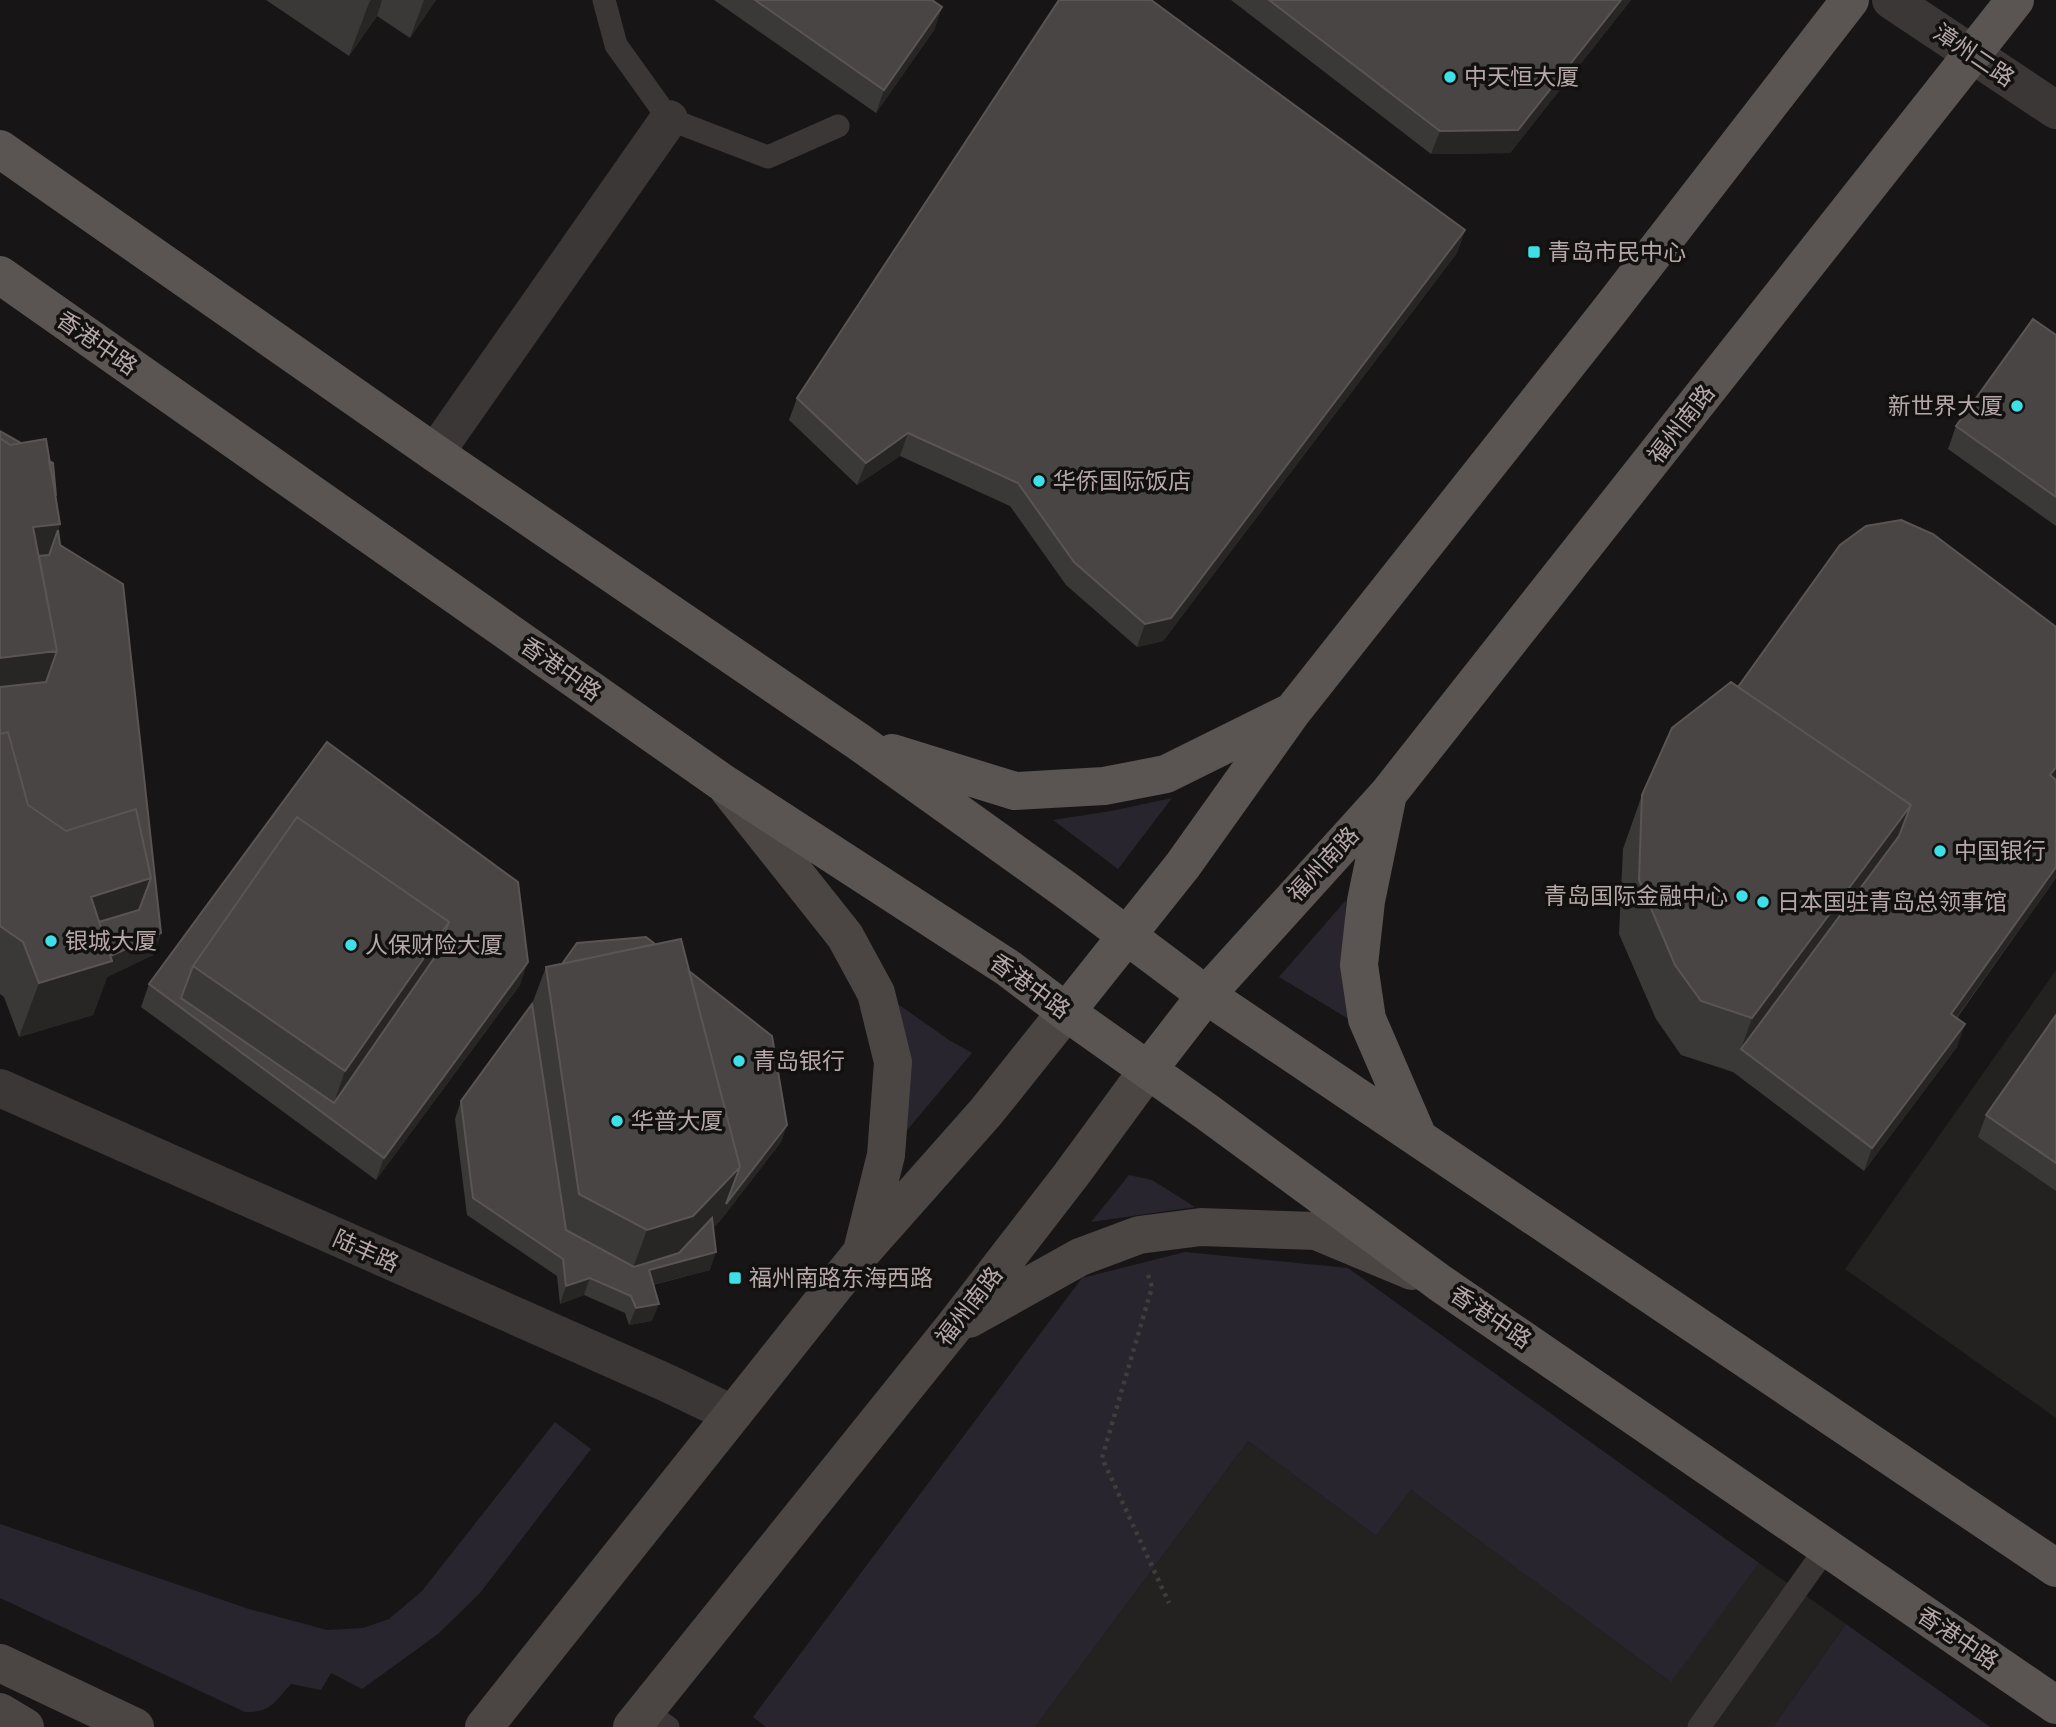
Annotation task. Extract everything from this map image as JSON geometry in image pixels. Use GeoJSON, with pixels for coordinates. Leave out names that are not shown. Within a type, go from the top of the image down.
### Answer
{"type":"FeatureCollection","features":[{"type":"Feature","properties":{"kind":"main road"},"geometry":{"type":"LineString","coordinates":[[484,1727],[861,1253],[985,1112],[1183,865],[1292,712],[1607,314],[1850,0]]}},
{"type":"Feature","properties":{"kind":"main road","name":"福州南路"},"geometry":{"type":"LineString","coordinates":[[648,1722],[1071,1175],[1206,995],[1388,793],[2015,0]]}},
{"type":"Feature","properties":{"kind":"main road"},"geometry":{"type":"LineString","coordinates":[[0,149],[435,453],[859,742],[1066,890],[1206,995],[2056,1568]]}},
{"type":"Feature","properties":{"kind":"main road","name":"香港中路"},"geometry":{"type":"LineString","coordinates":[[0,275],[723,783],[1008,968],[1440,1283],[2056,1705]]}},
{"type":"Feature","properties":{"kind":"main road"},"geometry":{"type":"LineString","coordinates":[[859,742],[1015,791],[1104,786],[1166,774],[1292,712]]}},
{"type":"Feature","properties":{"kind":"main road"},"geometry":{"type":"LineString","coordinates":[[723,783],[845,936],[876,993],[893,1062],[886,1155],[861,1253]]}},
{"type":"Feature","properties":{"kind":"main road"},"geometry":{"type":"LineString","coordinates":[[1388,793],[1366,901],[1359,965],[1367,1019],[1418,1137]]}},
{"type":"Feature","properties":{"kind":"main road"},"geometry":{"type":"LineString","coordinates":[[952,1329],[1080,1257],[1139,1235],[1201,1227],[1316,1231],[1440,1283]]}},
{"type":"Feature","properties":{"kind":"main road"},"geometry":{"type":"LineString","coordinates":[[0,1663],[135,1727]]}},
{"type":"Feature","properties":{"kind":"main road"},"geometry":{"type":"LineString","coordinates":[[0,1713],[25,1727]]}},
{"type":"Feature","properties":{"kind":"street","name":"漳州二路"},"geometry":{"type":"LineString","coordinates":[[1891,0],[2056,110]]}},
{"type":"Feature","properties":{"kind":"street"},"geometry":{"type":"LineString","coordinates":[[435,453],[669,120]]}},
{"type":"Feature","properties":{"kind":"street","name":"陆丰路"},"geometry":{"type":"LineString","coordinates":[[0,1088],[642,1372],[732,1415]]}},
{"type":"Feature","properties":{"kind":"lane"},"geometry":{"type":"LineString","coordinates":[[604,0],[617,45],[669,120],[768,157],[838,126]]}},
{"type":"Feature","properties":{"kind":"lane"},"geometry":{"type":"LineString","coordinates":[[1699,1727],[1827,1547]]}},
{"type":"Feature","properties":{"kind":"path"},"geometry":{"type":"LineString","coordinates":[[1147,1274],[1152,1287],[1102,1458],[1169,1603]]}},
{"type":"Feature","properties":{"kind":"shaded area"},"geometry":{"type":"Polygon","coordinates":[[[1172,798],[1118,869],[1053,820],[1111,811],[1172,798]]]}},
{"type":"Feature","properties":{"kind":"shaded area"},"geometry":{"type":"Polygon","coordinates":[[[1346,900],[1343,962],[1352,1021],[1279,977],[1346,900]]]}},
{"type":"Feature","properties":{"kind":"shaded area"},"geometry":{"type":"Polygon","coordinates":[[[2056,970],[2056,1418],[1845,1269],[2056,970]]]}},
{"type":"Feature","properties":{"kind":"shaded area"},"geometry":{"type":"Polygon","coordinates":[[[882,993],[972,1053],[887,1154],[882,993]]]}},
{"type":"Feature","properties":{"kind":"shaded area"},"geometry":{"type":"Polygon","coordinates":[[[1129,1175],[1152,1180],[1195,1207],[1091,1222],[1129,1175]]]}},
{"type":"Feature","properties":{"kind":"shaded area"},"geometry":{"type":"Polygon","coordinates":[[[1185,1252],[1348,1268],[1759,1563],[1671,1682],[1411,1490],[1376,1536],[1248,1441],[1035,1727],[766,1727],[753,1717],[1082,1278],[1185,1252]]]}},
{"type":"Feature","properties":{"kind":"shaded area"},"geometry":{"type":"Polygon","coordinates":[[[555,1422],[591,1449],[480,1593],[438,1634],[362,1689],[331,1673],[321,1690],[291,1684],[267,1708],[245,1712],[0,1598],[0,1524],[249,1609],[327,1630],[363,1628],[389,1619],[422,1591],[555,1422]]]}},
{"type":"Feature","properties":{"kind":"shaded area"},"geometry":{"type":"Polygon","coordinates":[[[1248,1441],[1376,1536],[1411,1490],[1670,1681],[1759,1563],[1846,1624],[1773,1727],[1035,1727],[1248,1441]]]}},
{"type":"Feature","properties":{"kind":"shaded area"},"geometry":{"type":"Polygon","coordinates":[[[1846,1624],[1990,1727],[1773,1727],[1846,1624]]]}},
{"type":"Feature","properties":{"kind":"building"},"geometry":{"type":"Polygon","coordinates":[[[755,0],[932,0],[942,7],[884,90],[755,0]]]}},
{"type":"Feature","properties":{"kind":"building"},"geometry":{"type":"Polygon","coordinates":[[[1059,0],[1151,0],[1465,230],[1171,618],[1145,624],[1074,562],[1018,483],[908,433],[866,463],[797,398],[1059,0]]]}},
{"type":"Feature","properties":{"kind":"building","name":"中天恒大厦"},"geometry":{"type":"Polygon","coordinates":[[[1269,0],[1621,0],[1518,130],[1440,131],[1269,0]]]}},
{"type":"Feature","properties":{"kind":"building","name":"新世界大厦"},"geometry":{"type":"Polygon","coordinates":[[[2033,319],[2056,335],[2056,497],[1956,426],[2033,319]]]}},
{"type":"Feature","properties":{"kind":"building"},"geometry":{"type":"Polygon","coordinates":[[[0,431],[21,443],[10,445],[0,438],[0,431]]]}},
{"type":"Feature","properties":{"kind":"building"},"geometry":{"type":"Polygon","coordinates":[[[0,438],[10,445],[46,439],[60,524],[33,527],[57,651],[0,658],[0,438]]]}},
{"type":"Feature","properties":{"kind":"building"},"geometry":{"type":"Polygon","coordinates":[[[49,461],[53,463],[56,496],[49,461]]]}},
{"type":"Feature","properties":{"kind":"building"},"geometry":{"type":"Polygon","coordinates":[[[1901,520],[1933,534],[2056,627],[2056,767],[2050,775],[2056,780],[2056,867],[1951,1014],[1965,1024],[1872,1148],[1741,1049],[1899,836],[1911,805],[1738,687],[1840,545],[1866,526],[1901,520]]]}},
{"type":"Feature","properties":{"kind":"building"},"geometry":{"type":"Polygon","coordinates":[[[58,530],[60,545],[123,584],[161,933],[111,956],[99,922],[139,910],[151,878],[136,809],[66,831],[28,805],[8,732],[0,734],[0,687],[46,682],[57,651],[39,556],[49,555],[58,530]]]}},
{"type":"Feature","properties":{"kind":"building","name":"青岛国际金融中心"},"geometry":{"type":"Polygon","coordinates":[[[1731,682],[1911,805],[1752,1018],[1701,1001],[1675,965],[1639,880],[1642,795],[1672,728],[1731,682]]]}},
{"type":"Feature","properties":{"kind":"building"},"geometry":{"type":"Polygon","coordinates":[[[8,732],[28,805],[66,831],[136,809],[151,878],[91,897],[112,961],[39,983],[23,942],[0,926],[0,734],[8,732]]]}},
{"type":"Feature","properties":{"kind":"building"},"geometry":{"type":"Polygon","coordinates":[[[327,742],[518,882],[528,962],[384,1158],[149,984],[327,742]],[[297,817],[193,966],[181,998],[334,1103],[437,954],[449,922],[297,817]]]}},
{"type":"Feature","properties":{"kind":"building"},"geometry":{"type":"Polygon","coordinates":[[[297,817],[449,922],[345,1071],[193,966],[297,817]]]}},
{"type":"Feature","properties":{"kind":"building"},"geometry":{"type":"Polygon","coordinates":[[[646,937],[655,944],[562,964],[577,943],[646,937]]]}},
{"type":"Feature","properties":{"kind":"building","name":"华普大厦"},"geometry":{"type":"Polygon","coordinates":[[[681,939],[740,1167],[693,1216],[647,1230],[579,1194],[546,967],[681,939]]]}},
{"type":"Feature","properties":{"kind":"building"},"geometry":{"type":"Polygon","coordinates":[[[689,971],[772,1036],[787,1125],[726,1204],[740,1167],[689,971]]]}},
{"type":"Feature","properties":{"kind":"building"},"geometry":{"type":"Polygon","coordinates":[[[532,1004],[566,1230],[634,1267],[679,1253],[712,1218],[716,1252],[649,1270],[659,1304],[636,1308],[631,1296],[590,1278],[566,1286],[563,1259],[473,1198],[461,1101],[532,1004]]]}},
{"type":"Feature","properties":{"kind":"building"},"geometry":{"type":"Polygon","coordinates":[[[2056,1015],[2056,1163],[1986,1115],[2056,1015]]]}},
{"type":"Feature","properties":{"kind":"place","name":"中天恒大厦"},"geometry":{"type":"Point","coordinates":[1450,77]}},
{"type":"Feature","properties":{"kind":"place","name":"青岛市民中心"},"geometry":{"type":"Point","coordinates":[1534,252]}},
{"type":"Feature","properties":{"kind":"place","name":"新世界大厦"},"geometry":{"type":"Point","coordinates":[2017,406]}},
{"type":"Feature","properties":{"kind":"place","name":"华侨国际饭店"},"geometry":{"type":"Point","coordinates":[1039,481]}},
{"type":"Feature","properties":{"kind":"place","name":"中国银行"},"geometry":{"type":"Point","coordinates":[1940,851]}},
{"type":"Feature","properties":{"kind":"place","name":"青岛国际金融中心"},"geometry":{"type":"Point","coordinates":[1742,896]}},
{"type":"Feature","properties":{"kind":"place","name":"日本国驻青岛总领事馆"},"geometry":{"type":"Point","coordinates":[1763,902]}},
{"type":"Feature","properties":{"kind":"place","name":"银城大厦"},"geometry":{"type":"Point","coordinates":[51,941]}},
{"type":"Feature","properties":{"kind":"place","name":"人保财险大厦"},"geometry":{"type":"Point","coordinates":[351,945]}},
{"type":"Feature","properties":{"kind":"place","name":"青岛银行"},"geometry":{"type":"Point","coordinates":[739,1061]}},
{"type":"Feature","properties":{"kind":"place","name":"华普大厦"},"geometry":{"type":"Point","coordinates":[617,1121]}},
{"type":"Feature","properties":{"kind":"place","name":"福州南路东海西路"},"geometry":{"type":"Point","coordinates":[735,1278]}}]}
